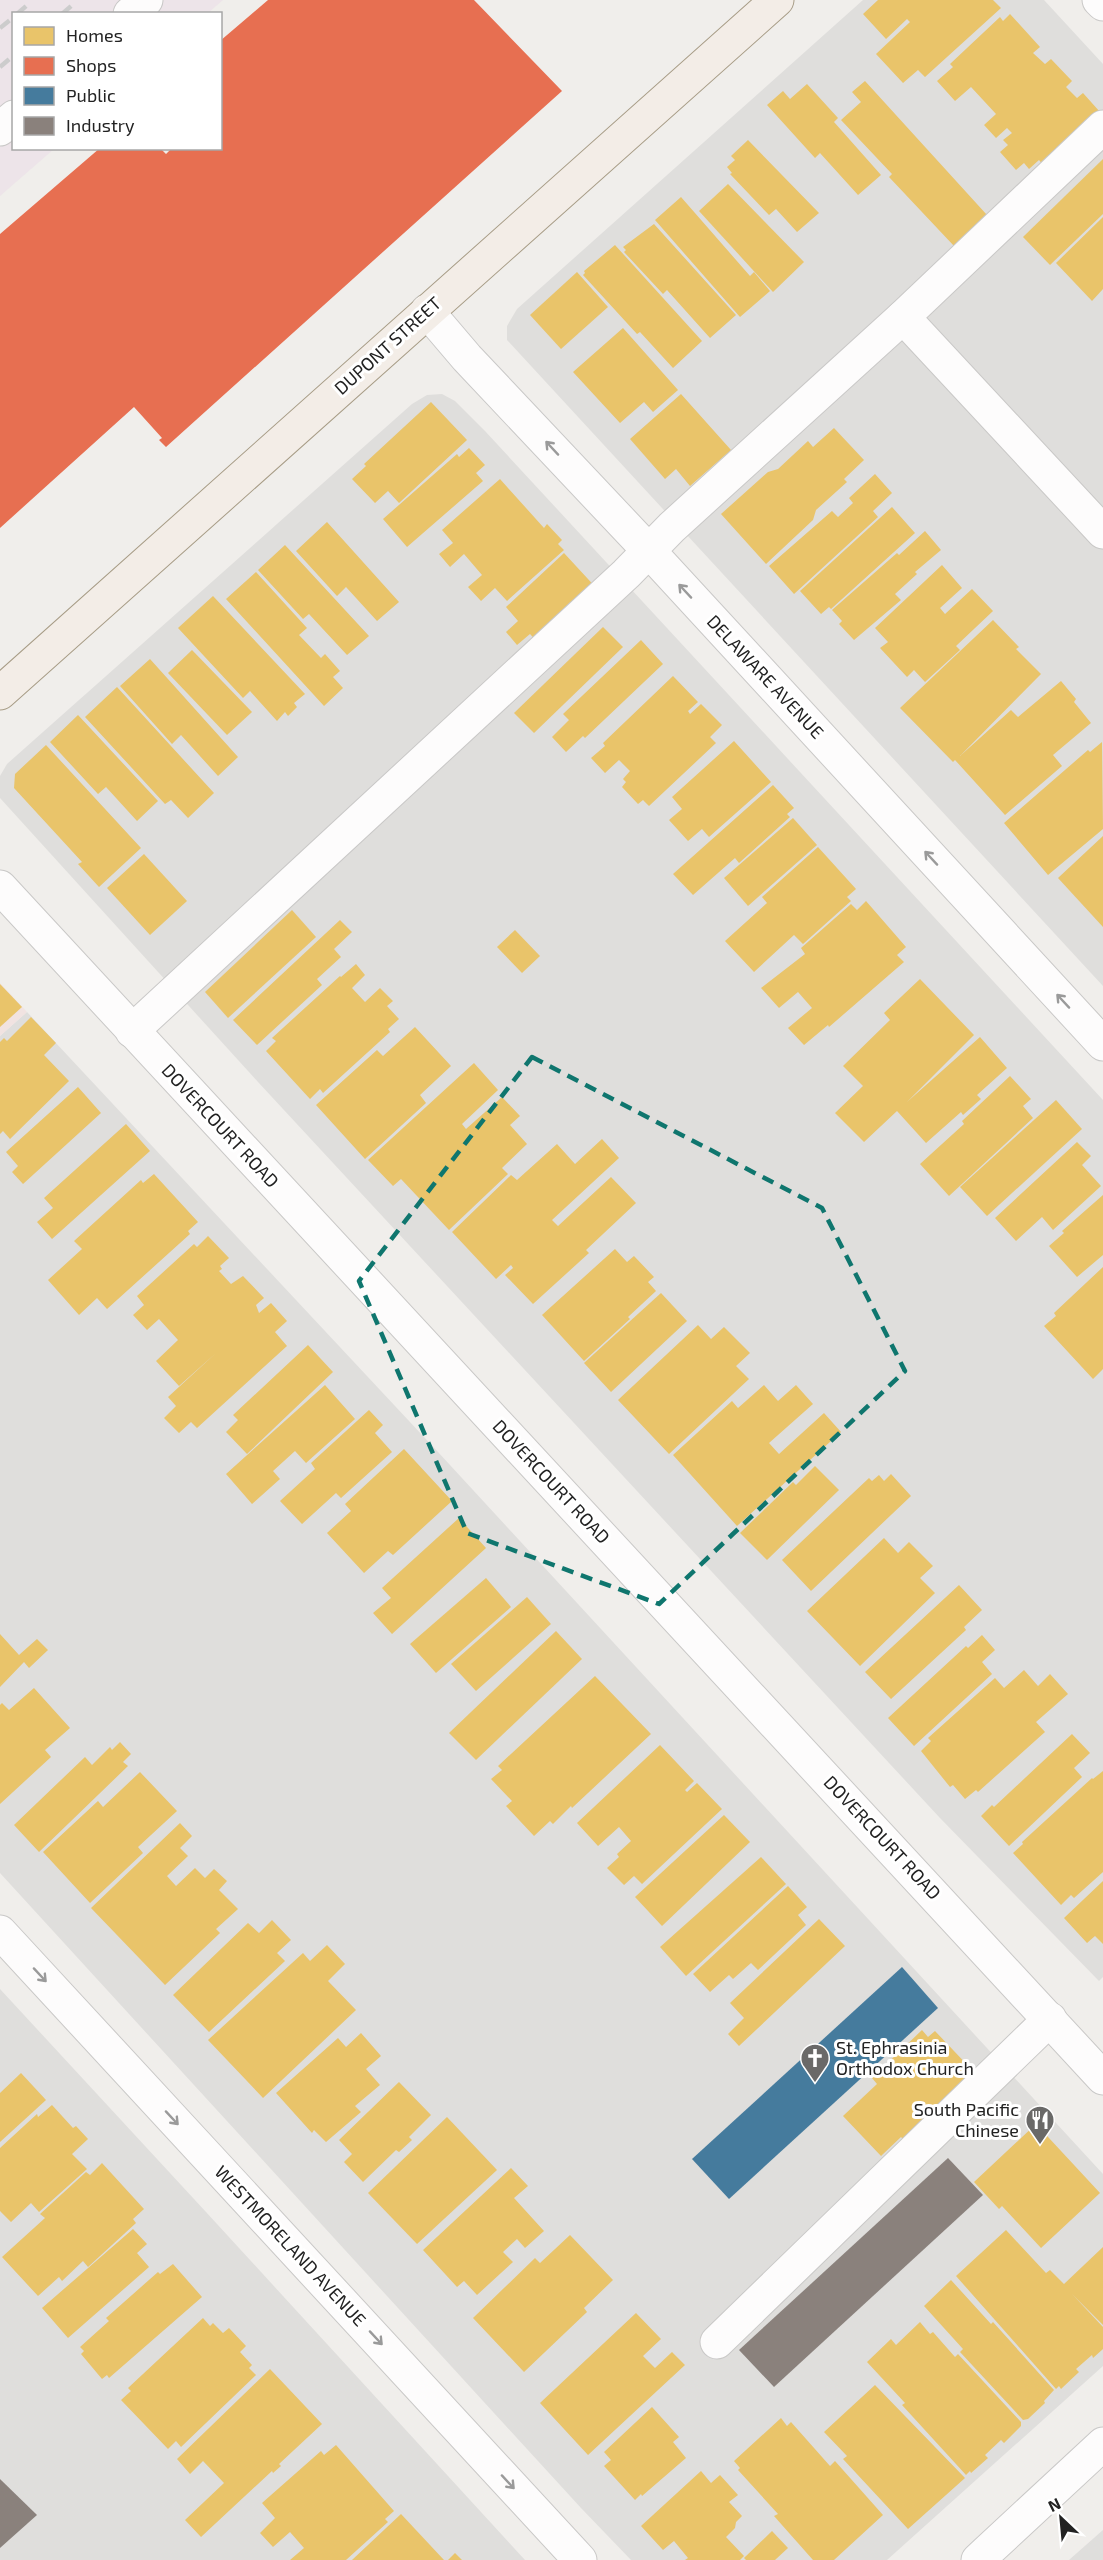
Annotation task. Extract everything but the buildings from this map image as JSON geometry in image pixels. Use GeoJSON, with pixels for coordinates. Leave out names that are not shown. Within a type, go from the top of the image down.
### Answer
{"type":"FeatureCollection","features":[{"type":"Feature","properties":{"kind":"main road","name":"DUPONT STREET"},"geometry":{"type":"LineString","coordinates":[[0,693],[777,0]]}},
{"type":"Feature","properties":{"kind":"street"},"geometry":{"type":"LineString","coordinates":[[132,12],[146,0]]}},
{"type":"Feature","properties":{"kind":"street"},"geometry":{"type":"LineString","coordinates":[[1099,0],[1103,4]]}},
{"type":"Feature","properties":{"kind":"street"},"geometry":{"type":"LineString","coordinates":[[0,129],[12,119]]}},
{"type":"Feature","properties":{"kind":"street"},"geometry":{"type":"LineString","coordinates":[[132,1031],[903,317],[1103,127]]}},
{"type":"Feature","properties":{"kind":"street","name":"DELAWARE AVENUE"},"geometry":{"type":"LineString","coordinates":[[427,311],[472,364],[649,551],[1103,1044]]}},
{"type":"Feature","properties":{"kind":"street"},"geometry":{"type":"LineString","coordinates":[[903,317],[1103,532]]}},
{"type":"Feature","properties":{"kind":"street","name":"DOVERCOURT ROAD"},"geometry":{"type":"LineString","coordinates":[[0,886],[1103,2078]]}},
{"type":"Feature","properties":{"kind":"street","name":"WESTMORELAND AVENUE"},"geometry":{"type":"LineString","coordinates":[[0,1932],[580,2560]]}},
{"type":"Feature","properties":{"kind":"street"},"geometry":{"type":"LineString","coordinates":[[717,2342],[1050,2019]]}},
{"type":"Feature","properties":{"kind":"street"},"geometry":{"type":"LineString","coordinates":[[978,2560],[1103,2444]]}},
{"type":"Feature","properties":{"kind":"highlighted area"},"geometry":{"type":"Polygon","coordinates":[[[532,1057],[822,1208],[905,1371],[659,1604],[467,1533],[359,1281],[532,1057]]]}},
{"type":"Feature","properties":{"kind":"shaded area"},"geometry":{"type":"Polygon","coordinates":[[[0,0],[223,0],[209,12],[12,12],[12,150],[53,150],[0,196],[0,0]]]}},
{"type":"Feature","properties":{"kind":"shaded area"},"geometry":{"type":"Polygon","coordinates":[[[863,0],[1044,0],[1103,64],[1103,986],[507,340],[507,326],[517,309],[863,0]]]}},
{"type":"Feature","properties":{"kind":"shaded area"},"geometry":{"type":"Polygon","coordinates":[[[442,394],[455,401],[485,431],[1103,1100],[1103,1977],[1099,1981],[940,1818],[258,1082],[0,798],[0,776],[7,764],[412,404],[427,395],[442,394]]]}},
{"type":"Feature","properties":{"kind":"shaded area"},"geometry":{"type":"Polygon","coordinates":[[[0,983],[27,1012],[0,1036],[0,983]]]}},
{"type":"Feature","properties":{"kind":"shaded area"},"geometry":{"type":"Polygon","coordinates":[[[27,1012],[438,1452],[1103,2174],[1103,2366],[887,2560],[631,2560],[0,1873],[0,1036],[27,1012]]]}},
{"type":"Feature","properties":{"kind":"shaded area"},"geometry":{"type":"Polygon","coordinates":[[[0,1989],[206,2212],[525,2560],[0,2560],[0,1989]]]}},
{"type":"Feature","properties":{"kind":"shaded area"},"geometry":{"type":"Polygon","coordinates":[[[1103,2530],[1103,2560],[1069,2560],[1103,2530]]]}},
{"type":"Feature","properties":{"kind":"railway"},"geometry":{"type":"LineString","coordinates":[[19,12],[33,0]]}},
{"type":"Feature","properties":{"kind":"railway"},"geometry":{"type":"LineString","coordinates":[[64,12],[78,0]]}},
{"type":"Feature","properties":{"kind":"railway"},"geometry":{"type":"LineString","coordinates":[[0,28],[12,19]]}},
{"type":"Feature","properties":{"kind":"railway"},"geometry":{"type":"LineString","coordinates":[[0,67],[12,57]]}},
{"type":"Feature","properties":{"kind":"place","name":"St. Ephrasinia Orthodox Church"},"geometry":{"type":"Point","coordinates":[815,2084]}},
{"type":"Feature","properties":{"kind":"place","name":"South Pacific Chinese"},"geometry":{"type":"Point","coordinates":[1040,2146]}}]}
